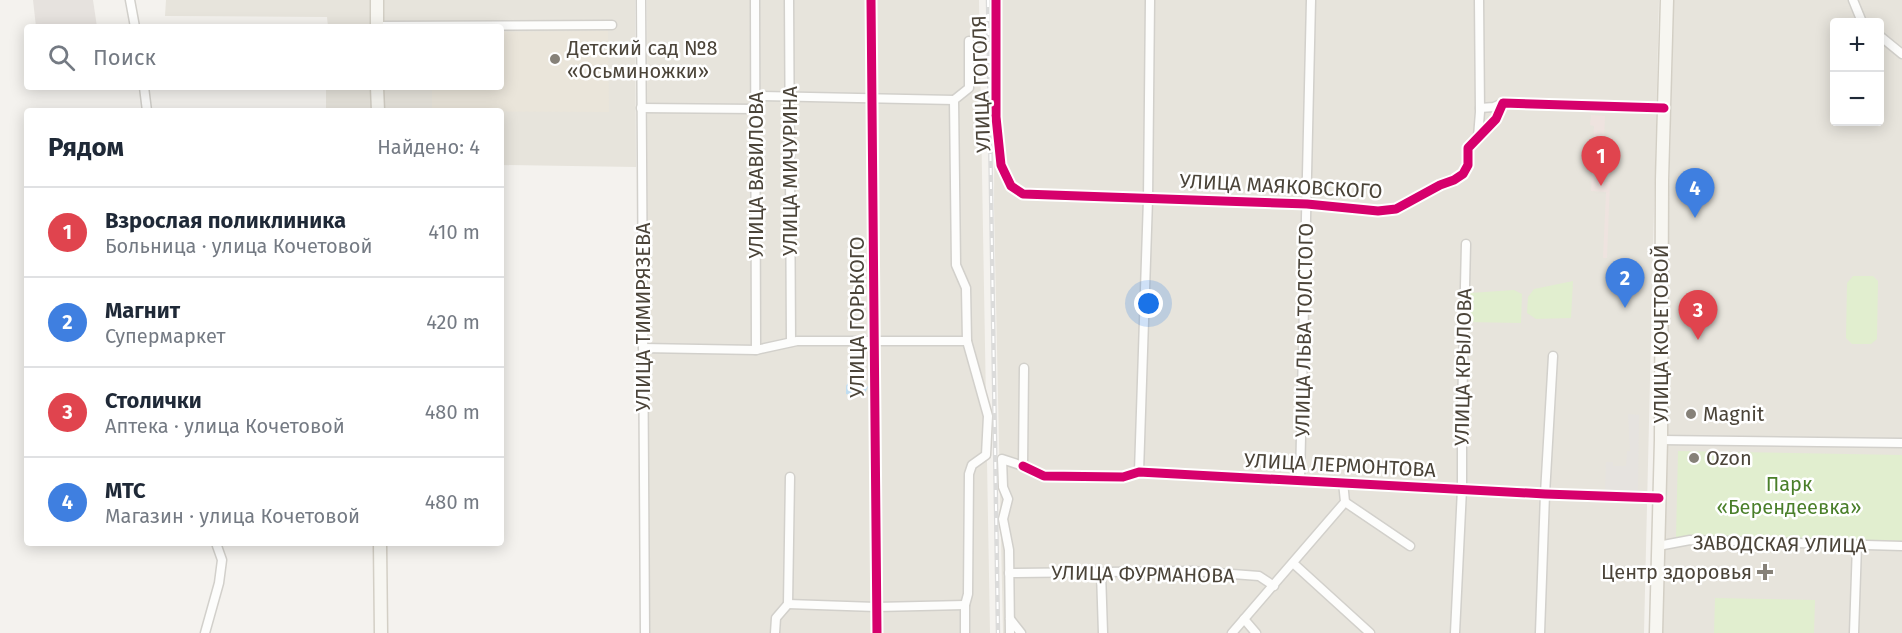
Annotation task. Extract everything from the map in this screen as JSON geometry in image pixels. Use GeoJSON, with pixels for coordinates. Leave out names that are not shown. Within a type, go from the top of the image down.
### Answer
{"type":"FeatureCollection","features":[{"type":"Feature","properties":{"kind":"main road"},"geometry":{"type":"LineString","coordinates":[[377,0],[377,24]]}},
{"type":"Feature","properties":{"kind":"main road","name":"УЛИЦА КОЧЕТОВОЙ"},"geometry":{"type":"LineString","coordinates":[[1656,633],[1667,0]]}},
{"type":"Feature","properties":{"kind":"main road"},"geometry":{"type":"LineString","coordinates":[[377,90],[378,108]]}},
{"type":"Feature","properties":{"kind":"main road"},"geometry":{"type":"LineString","coordinates":[[380,546],[381,633]]}},
{"type":"Feature","properties":{"kind":"street"},"geometry":{"type":"LineString","coordinates":[[130,0],[134,24]]}},
{"type":"Feature","properties":{"kind":"street","name":"УЛИЦА ТИМИРЯЗЕВА"},"geometry":{"type":"LineString","coordinates":[[641,0],[645,633]]}},
{"type":"Feature","properties":{"kind":"street","name":"УЛИЦА ВАВИЛОВА"},"geometry":{"type":"LineString","coordinates":[[756,0],[756,350]]}},
{"type":"Feature","properties":{"kind":"street","name":"УЛИЦА МИЧУРИНА"},"geometry":{"type":"LineString","coordinates":[[789,0],[791,342]]}},
{"type":"Feature","properties":{"kind":"street","name":"УЛИЦА ГОРЬКОГО"},"geometry":{"type":"LineString","coordinates":[[872,0],[877,633]]}},
{"type":"Feature","properties":{"kind":"street","name":"УЛИЦА ГОГОЛЯ"},"geometry":{"type":"LineString","coordinates":[[996,0],[996,117],[1001,165],[1011,186],[1023,194]]}},
{"type":"Feature","properties":{"kind":"street"},"geometry":{"type":"LineString","coordinates":[[1138,472],[1148,199],[1150,0]]}},
{"type":"Feature","properties":{"kind":"street","name":"УЛИЦА ЛЬВА ТОЛСТОГО"},"geometry":{"type":"LineString","coordinates":[[1300,480],[1311,0]]}},
{"type":"Feature","properties":{"kind":"street"},"geometry":{"type":"LineString","coordinates":[[1478,136],[1479,0]]}},
{"type":"Feature","properties":{"kind":"street"},"geometry":{"type":"LineString","coordinates":[[1853,0],[1860,18]]}},
{"type":"Feature","properties":{"kind":"street"},"geometry":{"type":"LineString","coordinates":[[504,26],[612,25]]}},
{"type":"Feature","properties":{"kind":"street"},"geometry":{"type":"LineString","coordinates":[[1884,39],[1902,54]]}},
{"type":"Feature","properties":{"kind":"street"},"geometry":{"type":"LineString","coordinates":[[756,96],[954,100],[969,88],[969,41]]}},
{"type":"Feature","properties":{"kind":"street"},"geometry":{"type":"LineString","coordinates":[[144,90],[147,108]]}},
{"type":"Feature","properties":{"kind":"street"},"geometry":{"type":"LineString","coordinates":[[954,100],[956,265],[966,288],[967,342],[988,416],[986,455],[972,465],[969,474],[968,594],[965,605],[965,633]]}},
{"type":"Feature","properties":{"kind":"street"},"geometry":{"type":"LineString","coordinates":[[1480,108],[1503,104],[1664,108]]}},
{"type":"Feature","properties":{"kind":"street","name":"УЛИЦА МАЯКОВСКОГО"},"geometry":{"type":"LineString","coordinates":[[1023,194],[1307,204],[1378,211],[1396,209],[1463,174],[1468,165],[1468,148],[1496,119],[1503,104]]}},
{"type":"Feature","properties":{"kind":"street"},"geometry":{"type":"LineString","coordinates":[[641,108],[756,109]]}},
{"type":"Feature","properties":{"kind":"street","name":"УЛИЦА КРЫЛОВА"},"geometry":{"type":"LineString","coordinates":[[1455,633],[1462,489],[1466,244]]}},
{"type":"Feature","properties":{"kind":"street"},"geometry":{"type":"LineString","coordinates":[[643,348],[756,350],[791,342],[875,340],[967,342]]}},
{"type":"Feature","properties":{"kind":"street"},"geometry":{"type":"LineString","coordinates":[[1540,633],[1553,356]]}},
{"type":"Feature","properties":{"kind":"street"},"geometry":{"type":"LineString","coordinates":[[1010,633],[1009,550],[1003,519],[1008,499],[1002,487],[1002,459],[1023,466],[1024,368]]}},
{"type":"Feature","properties":{"kind":"street"},"geometry":{"type":"LineString","coordinates":[[1660,440],[1902,443]]}},
{"type":"Feature","properties":{"kind":"street","name":"УЛИЦА ЛЕРМОНТОВА"},"geometry":{"type":"LineString","coordinates":[[1023,466],[1044,476],[1123,477],[1138,472],[1659,498]]}},
{"type":"Feature","properties":{"kind":"street"},"geometry":{"type":"LineString","coordinates":[[775,633],[776,618],[788,604],[790,477]]}},
{"type":"Feature","properties":{"kind":"street"},"geometry":{"type":"LineString","coordinates":[[1232,633],[1345,502],[1343,482]]}},
{"type":"Feature","properties":{"kind":"street"},"geometry":{"type":"LineString","coordinates":[[1345,502],[1410,546]]}},
{"type":"Feature","properties":{"kind":"street","name":"ЗАВОДСКАЯ УЛИЦА"},"geometry":{"type":"LineString","coordinates":[[1658,546],[1690,540],[1902,546]]}},
{"type":"Feature","properties":{"kind":"street"},"geometry":{"type":"LineString","coordinates":[[1854,633],[1857,545]]}},
{"type":"Feature","properties":{"kind":"street"},"geometry":{"type":"LineString","coordinates":[[205,633],[219,583],[222,560],[217,546]]}},
{"type":"Feature","properties":{"kind":"street"},"geometry":{"type":"LineString","coordinates":[[1293,563],[1370,633]]}},
{"type":"Feature","properties":{"kind":"street","name":"УЛИЦА ФУРМАНОВА"},"geometry":{"type":"LineString","coordinates":[[1010,573],[1192,571],[1259,576],[1274,586]]}},
{"type":"Feature","properties":{"kind":"street"},"geometry":{"type":"LineString","coordinates":[[1101,572],[1103,633]]}},
{"type":"Feature","properties":{"kind":"street"},"geometry":{"type":"LineString","coordinates":[[788,604],[876,607],[965,605]]}},
{"type":"Feature","properties":{"kind":"street"},"geometry":{"type":"LineString","coordinates":[[1010,618],[1021,633]]}},
{"type":"Feature","properties":{"kind":"street"},"geometry":{"type":"LineString","coordinates":[[1244,619],[1256,633]]}},
{"type":"Feature","properties":{"kind":"shaded area"},"geometry":{"type":"Polygon","coordinates":[[[33,0],[93,0],[97,24],[36,24],[33,0]]]}},
{"type":"Feature","properties":{"kind":"shaded area"},"geometry":{"type":"Polygon","coordinates":[[[166,0],[635,0],[636,167],[504,165],[504,108],[326,108],[326,90],[504,90],[504,24],[328,24],[327,17],[165,16],[166,0]]]}},
{"type":"Feature","properties":{"kind":"shaded area"},"geometry":{"type":"Polygon","coordinates":[[[647,0],[979,0],[990,633],[648,633],[647,0]]]}},
{"type":"Feature","properties":{"kind":"shaded area"},"geometry":{"type":"Polygon","coordinates":[[[995,0],[1659,0],[1644,633],[1003,633],[994,205],[995,0]]]}},
{"type":"Feature","properties":{"kind":"shaded area"},"geometry":{"type":"Polygon","coordinates":[[[1674,0],[1902,0],[1902,633],[1661,633],[1663,438],[1674,0]]]}},
{"type":"Feature","properties":{"kind":"shaded area","name":"Детский сад №8 «Осьминожки»"},"geometry":{"type":"Polygon","coordinates":[[[608,31],[609,112],[432,108],[432,90],[504,90],[504,32],[608,31]]]}},
{"type":"Feature","properties":{"kind":"shaded area"},"geometry":{"type":"Polygon","coordinates":[[[1591,115],[1605,116],[1604,142],[1597,142],[1596,181],[1610,182],[1607,258],[1603,258],[1606,192],[1591,191],[1594,126],[1590,125],[1591,115]]]}},
{"type":"Feature","properties":{"kind":"shaded area"},"geometry":{"type":"Polygon","coordinates":[[[1628,414],[1639,415],[1638,491],[1605,491],[1606,462],[1613,462],[1613,466],[1626,466],[1627,451],[1630,451],[1628,414]]]}},
{"type":"Feature","properties":{"kind":"green space"},"geometry":{"type":"Polygon","coordinates":[[[1853,276],[1873,276],[1878,281],[1877,339],[1871,344],[1852,344],[1846,338],[1847,283],[1853,276]]]}},
{"type":"Feature","properties":{"kind":"green space"},"geometry":{"type":"Polygon","coordinates":[[[1573,281],[1571,318],[1536,319],[1527,313],[1528,297],[1534,289],[1573,281]]]}},
{"type":"Feature","properties":{"kind":"green space"},"geometry":{"type":"Polygon","coordinates":[[[1514,290],[1522,294],[1521,323],[1467,322],[1470,293],[1514,290]]]}},
{"type":"Feature","properties":{"kind":"green space","name":"Парк «Берендеевка»"},"geometry":{"type":"Polygon","coordinates":[[[1678,451],[1902,455],[1902,541],[1676,537],[1678,451]]]}},
{"type":"Feature","properties":{"kind":"green space"},"geometry":{"type":"Polygon","coordinates":[[[1715,598],[1815,600],[1814,633],[1714,633],[1715,598]]]}},
{"type":"Feature","properties":{"kind":"water"},"geometry":{"type":"Polygon","coordinates":[[[849,381],[860,382],[868,387],[864,395],[846,394],[849,381]]]}},
{"type":"Feature","properties":{"kind":"railway"},"geometry":{"type":"LineString","coordinates":[[988,0],[998,633]]}},
{"type":"Feature","properties":{"kind":"cycle path"},"geometry":{"type":"LineString","coordinates":[[871,0],[877,633]]}},
{"type":"Feature","properties":{"kind":"cycle path"},"geometry":{"type":"LineString","coordinates":[[996,0],[996,117],[1001,165],[1011,186],[1023,194],[1307,204],[1378,211],[1396,209],[1463,174],[1468,165],[1468,148],[1496,119],[1503,103],[1664,108]]}},
{"type":"Feature","properties":{"kind":"cycle path"},"geometry":{"type":"LineString","coordinates":[[1023,466],[1044,476],[1123,477],[1139,472],[1659,498]]}},
{"type":"Feature","properties":{"kind":"place","name":"Детский сад №8 «Осьминожки»"},"geometry":{"type":"Point","coordinates":[555,59]}},
{"type":"Feature","properties":{"kind":"place","name":"Взрослая поликлиника"},"geometry":{"type":"Point","coordinates":[1601,186]}},
{"type":"Feature","properties":{"kind":"place","name":"МТС"},"geometry":{"type":"Point","coordinates":[1695,218]}},
{"type":"Feature","properties":{"kind":"place","name":"Магнит"},"geometry":{"type":"Point","coordinates":[1625,308]}},
{"type":"Feature","properties":{"kind":"place","name":"Столички"},"geometry":{"type":"Point","coordinates":[1698,340]}},
{"type":"Feature","properties":{"kind":"place","name":"Magnit"},"geometry":{"type":"Point","coordinates":[1691,414]}},
{"type":"Feature","properties":{"kind":"place","name":"Ozon"},"geometry":{"type":"Point","coordinates":[1694,458]}},
{"type":"Feature","properties":{"kind":"place","name":"Центр здоровья"},"geometry":{"type":"Point","coordinates":[1765,572]}}]}
